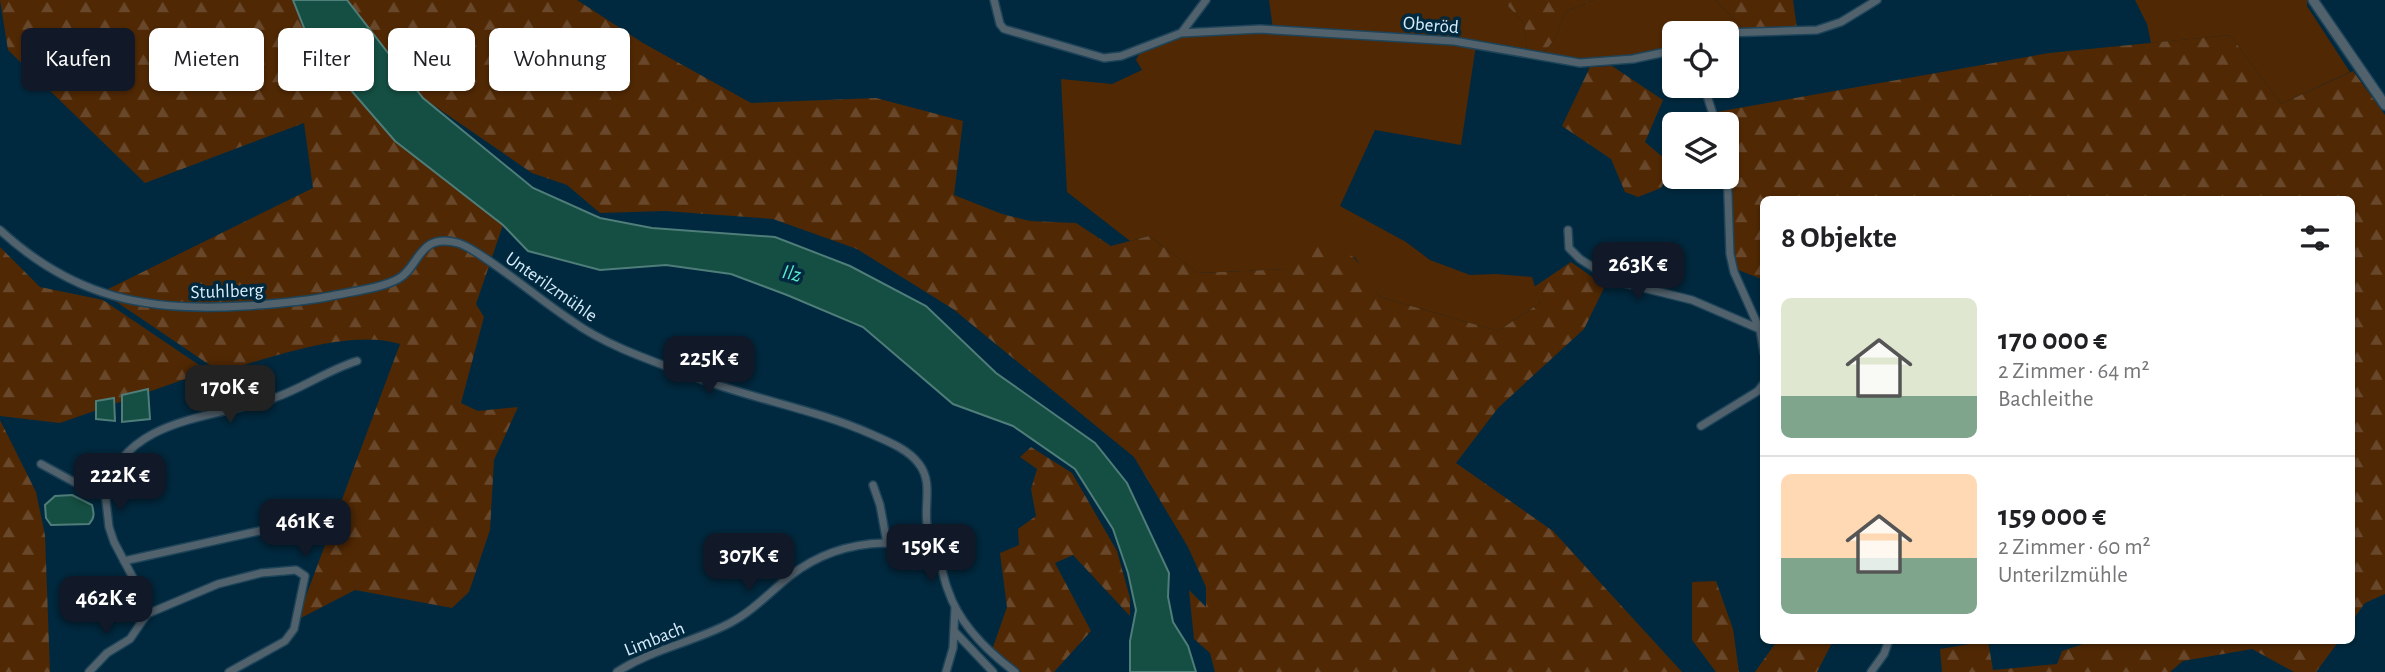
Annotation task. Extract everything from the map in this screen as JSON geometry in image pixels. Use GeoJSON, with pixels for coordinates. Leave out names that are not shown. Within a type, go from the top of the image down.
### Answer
{"type":"FeatureCollection","features":[{"type":"Feature","properties":{"kind":"street","name":"Oberöd"},"geometry":{"type":"LineString","coordinates":[[995,0],[1000,24],[1004,29],[1104,58],[1121,56],[1181,33],[1260,29],[1429,38],[1580,63],[1633,59],[1662,53]]}},
{"type":"Feature","properties":{"kind":"street"},"geometry":{"type":"LineString","coordinates":[[1181,33],[1206,0]]}},
{"type":"Feature","properties":{"kind":"street"},"geometry":{"type":"LineString","coordinates":[[1739,32],[1817,30],[1840,22],[1877,0]]}},
{"type":"Feature","properties":{"kind":"street"},"geometry":{"type":"LineString","coordinates":[[2313,0],[2385,105]]}},
{"type":"Feature","properties":{"kind":"street"},"geometry":{"type":"LineString","coordinates":[[1728,189],[1730,254],[1734,272],[1760,326]]}},
{"type":"Feature","properties":{"kind":"street","name":"Stuhlberg"},"geometry":{"type":"LineString","coordinates":[[0,230],[61,275],[98,292],[142,304],[198,309],[305,302],[387,283],[402,278],[421,251],[432,244],[447,241],[456,243]]}},
{"type":"Feature","properties":{"kind":"street"},"geometry":{"type":"LineString","coordinates":[[1569,230],[1569,248],[1580,259],[1615,281],[1692,300],[1760,329]]}},
{"type":"Feature","properties":{"kind":"street","name":"Unterilzmühle"},"geometry":{"type":"LineString","coordinates":[[456,243],[471,249],[497,266],[592,334],[701,379],[836,418],[911,455],[925,475],[926,524],[948,593],[956,607]]}},
{"type":"Feature","properties":{"kind":"street"},"geometry":{"type":"LineString","coordinates":[[147,614],[139,589],[109,527],[105,492],[113,468],[125,453],[143,438],[168,427],[277,397],[335,368],[357,361]]}},
{"type":"Feature","properties":{"kind":"street"},"geometry":{"type":"LineString","coordinates":[[1701,426],[1760,388]]}},
{"type":"Feature","properties":{"kind":"street"},"geometry":{"type":"LineString","coordinates":[[41,464],[74,482],[105,492]]}},
{"type":"Feature","properties":{"kind":"street"},"geometry":{"type":"LineString","coordinates":[[873,485],[880,505],[887,543]]}},
{"type":"Feature","properties":{"kind":"street"},"geometry":{"type":"LineString","coordinates":[[124,561],[295,523]]}},
{"type":"Feature","properties":{"kind":"street","name":"Limbach"},"geometry":{"type":"LineString","coordinates":[[617,672],[636,661],[735,621],[790,576],[822,555],[842,548],[887,543],[932,546]]}},
{"type":"Feature","properties":{"kind":"street"},"geometry":{"type":"LineString","coordinates":[[89,672],[107,653],[130,639],[147,614],[218,584],[261,573],[296,570],[305,576],[290,635],[279,645],[229,672]]}},
{"type":"Feature","properties":{"kind":"street"},"geometry":{"type":"LineString","coordinates":[[946,672],[955,632],[956,607]]}},
{"type":"Feature","properties":{"kind":"street"},"geometry":{"type":"LineString","coordinates":[[956,607],[971,631],[991,653],[1015,672]]}},
{"type":"Feature","properties":{"kind":"street"},"geometry":{"type":"LineString","coordinates":[[955,632],[993,672]]}},
{"type":"Feature","properties":{"kind":"street"},"geometry":{"type":"LineString","coordinates":[[1871,672],[1888,644]]}},
{"type":"Feature","properties":{"kind":"green space"},"geometry":{"type":"Polygon","coordinates":[[[0,0],[293,0],[304,28],[278,28],[278,91],[351,91],[395,141],[503,225],[476,304],[484,317],[461,403],[478,411],[518,407],[494,460],[490,530],[469,592],[452,608],[355,590],[297,620],[400,344],[380,340],[334,342],[220,372],[102,292],[313,188],[304,123],[145,183],[50,91],[135,91],[135,28],[21,28],[21,63],[8,50],[0,0]]]}},
{"type":"Feature","properties":{"kind":"green space"},"geometry":{"type":"Polygon","coordinates":[[[347,0],[577,0],[620,28],[489,28],[489,91],[630,91],[630,35],[751,103],[876,98],[963,121],[954,195],[1002,214],[1030,221],[1076,223],[1111,246],[1149,236],[1198,273],[1287,269],[1301,245],[1332,247],[1343,250],[1358,262],[1380,297],[1498,331],[1540,303],[1534,287],[1571,262],[1605,286],[1584,329],[1498,408],[1456,463],[1553,531],[1682,672],[1215,672],[1210,653],[1194,639],[1189,590],[1206,607],[1206,587],[1188,547],[1134,457],[953,309],[857,249],[773,219],[665,211],[600,213],[567,185],[532,173],[423,98],[418,91],[475,91],[475,28],[388,28],[388,53],[374,35],[374,28],[369,28],[347,0]]]}},
{"type":"Feature","properties":{"kind":"green space"},"geometry":{"type":"Polygon","coordinates":[[[1269,0],[1506,0],[1506,4],[1524,23],[1527,54],[1476,45],[1461,145],[1375,130],[1340,206],[1406,242],[1430,260],[1470,275],[1532,277],[1540,303],[1498,331],[1380,297],[1355,257],[1287,269],[1198,273],[1149,236],[1130,241],[1067,192],[1061,79],[1112,84],[1142,70],[1136,60],[1139,54],[1181,33],[1273,29],[1269,0]]]}},
{"type":"Feature","properties":{"kind":"green space"},"geometry":{"type":"Polygon","coordinates":[[[1506,0],[1594,0],[1566,11],[1555,39],[1544,52],[1527,54],[1524,23],[1506,4],[1506,0]]]}},
{"type":"Feature","properties":{"kind":"green space"},"geometry":{"type":"Polygon","coordinates":[[[1594,0],[1715,0],[1736,21],[1662,21],[1662,53],[1613,62],[1551,60],[1544,52],[1555,39],[1566,11],[1594,0]]]}},
{"type":"Feature","properties":{"kind":"green space"},"geometry":{"type":"Polygon","coordinates":[[[1715,0],[1793,0],[1797,29],[1743,28],[1739,21],[1715,0]]]}},
{"type":"Feature","properties":{"kind":"green space"},"geometry":{"type":"Polygon","coordinates":[[[2135,0],[2307,0],[2307,6],[2350,72],[2281,104],[2230,35],[2151,43],[2147,24],[2135,0]]]}},
{"type":"Feature","properties":{"kind":"green space"},"geometry":{"type":"Polygon","coordinates":[[[2230,35],[2281,104],[2353,71],[2385,115],[2385,594],[2365,603],[2355,617],[2355,196],[1760,196],[1760,278],[1733,268],[1728,189],[1739,189],[1739,112],[1716,112],[2049,53],[2230,35]]]}},
{"type":"Feature","properties":{"kind":"green space"},"geometry":{"type":"Polygon","coordinates":[[[1612,66],[1663,100],[1645,142],[1662,157],[1661,188],[1638,197],[1625,192],[1611,159],[1562,126],[1590,67],[1612,66]]]}},
{"type":"Feature","properties":{"kind":"green space"},"geometry":{"type":"Polygon","coordinates":[[[0,247],[40,287],[103,300],[208,371],[60,423],[0,416],[0,247]]]}},
{"type":"Feature","properties":{"kind":"green space"},"geometry":{"type":"Polygon","coordinates":[[[0,420],[36,492],[45,535],[50,672],[0,672],[0,420]]]}},
{"type":"Feature","properties":{"kind":"green space"},"geometry":{"type":"Polygon","coordinates":[[[1031,447],[1072,473],[1117,551],[1130,598],[1130,616],[1073,555],[1055,563],[1091,631],[1054,672],[1021,672],[992,650],[1007,607],[1000,553],[1019,545],[1018,529],[1036,516],[1031,489],[1037,469],[1020,457],[1031,447]]]}},
{"type":"Feature","properties":{"kind":"green space"},"geometry":{"type":"Polygon","coordinates":[[[1716,581],[1733,629],[1739,672],[1716,672],[1692,640],[1692,582],[1716,581]]]}},
{"type":"Feature","properties":{"kind":"green space"},"geometry":{"type":"Polygon","coordinates":[[[1775,644],[1831,644],[1817,672],[1755,672],[1775,644]]]}},
{"type":"Feature","properties":{"kind":"green space"},"geometry":{"type":"Polygon","coordinates":[[[1989,644],[1993,670],[2057,664],[2062,651],[2083,644],[2337,644],[2316,672],[2294,672],[2252,649],[2183,661],[2170,672],[1942,672],[1940,649],[1989,644]]]}},
{"type":"Feature","properties":{"kind":"water"},"geometry":{"type":"Polygon","coordinates":[[[293,0],[347,0],[369,28],[304,28],[293,0]]]}},
{"type":"Feature","properties":{"kind":"water","name":"Ilz"},"geometry":{"type":"Polygon","coordinates":[[[374,35],[388,53],[388,91],[418,91],[533,188],[600,218],[652,228],[775,237],[850,266],[926,306],[996,373],[1095,443],[1127,483],[1169,573],[1168,597],[1173,622],[1188,646],[1196,672],[1130,672],[1130,641],[1136,610],[1128,573],[1113,529],[1075,469],[1013,426],[953,404],[863,327],[731,274],[666,265],[600,270],[528,251],[503,225],[395,141],[352,91],[374,91],[374,35]]]}},
{"type":"Feature","properties":{"kind":"water"},"geometry":{"type":"Polygon","coordinates":[[[148,389],[150,419],[122,422],[122,395],[148,389]]]}},
{"type":"Feature","properties":{"kind":"water"},"geometry":{"type":"Polygon","coordinates":[[[114,398],[115,421],[96,419],[96,401],[114,398]]]}},
{"type":"Feature","properties":{"kind":"water"},"geometry":{"type":"Polygon","coordinates":[[[72,495],[92,505],[91,522],[51,525],[46,518],[45,505],[55,496],[72,495]]]}}]}
